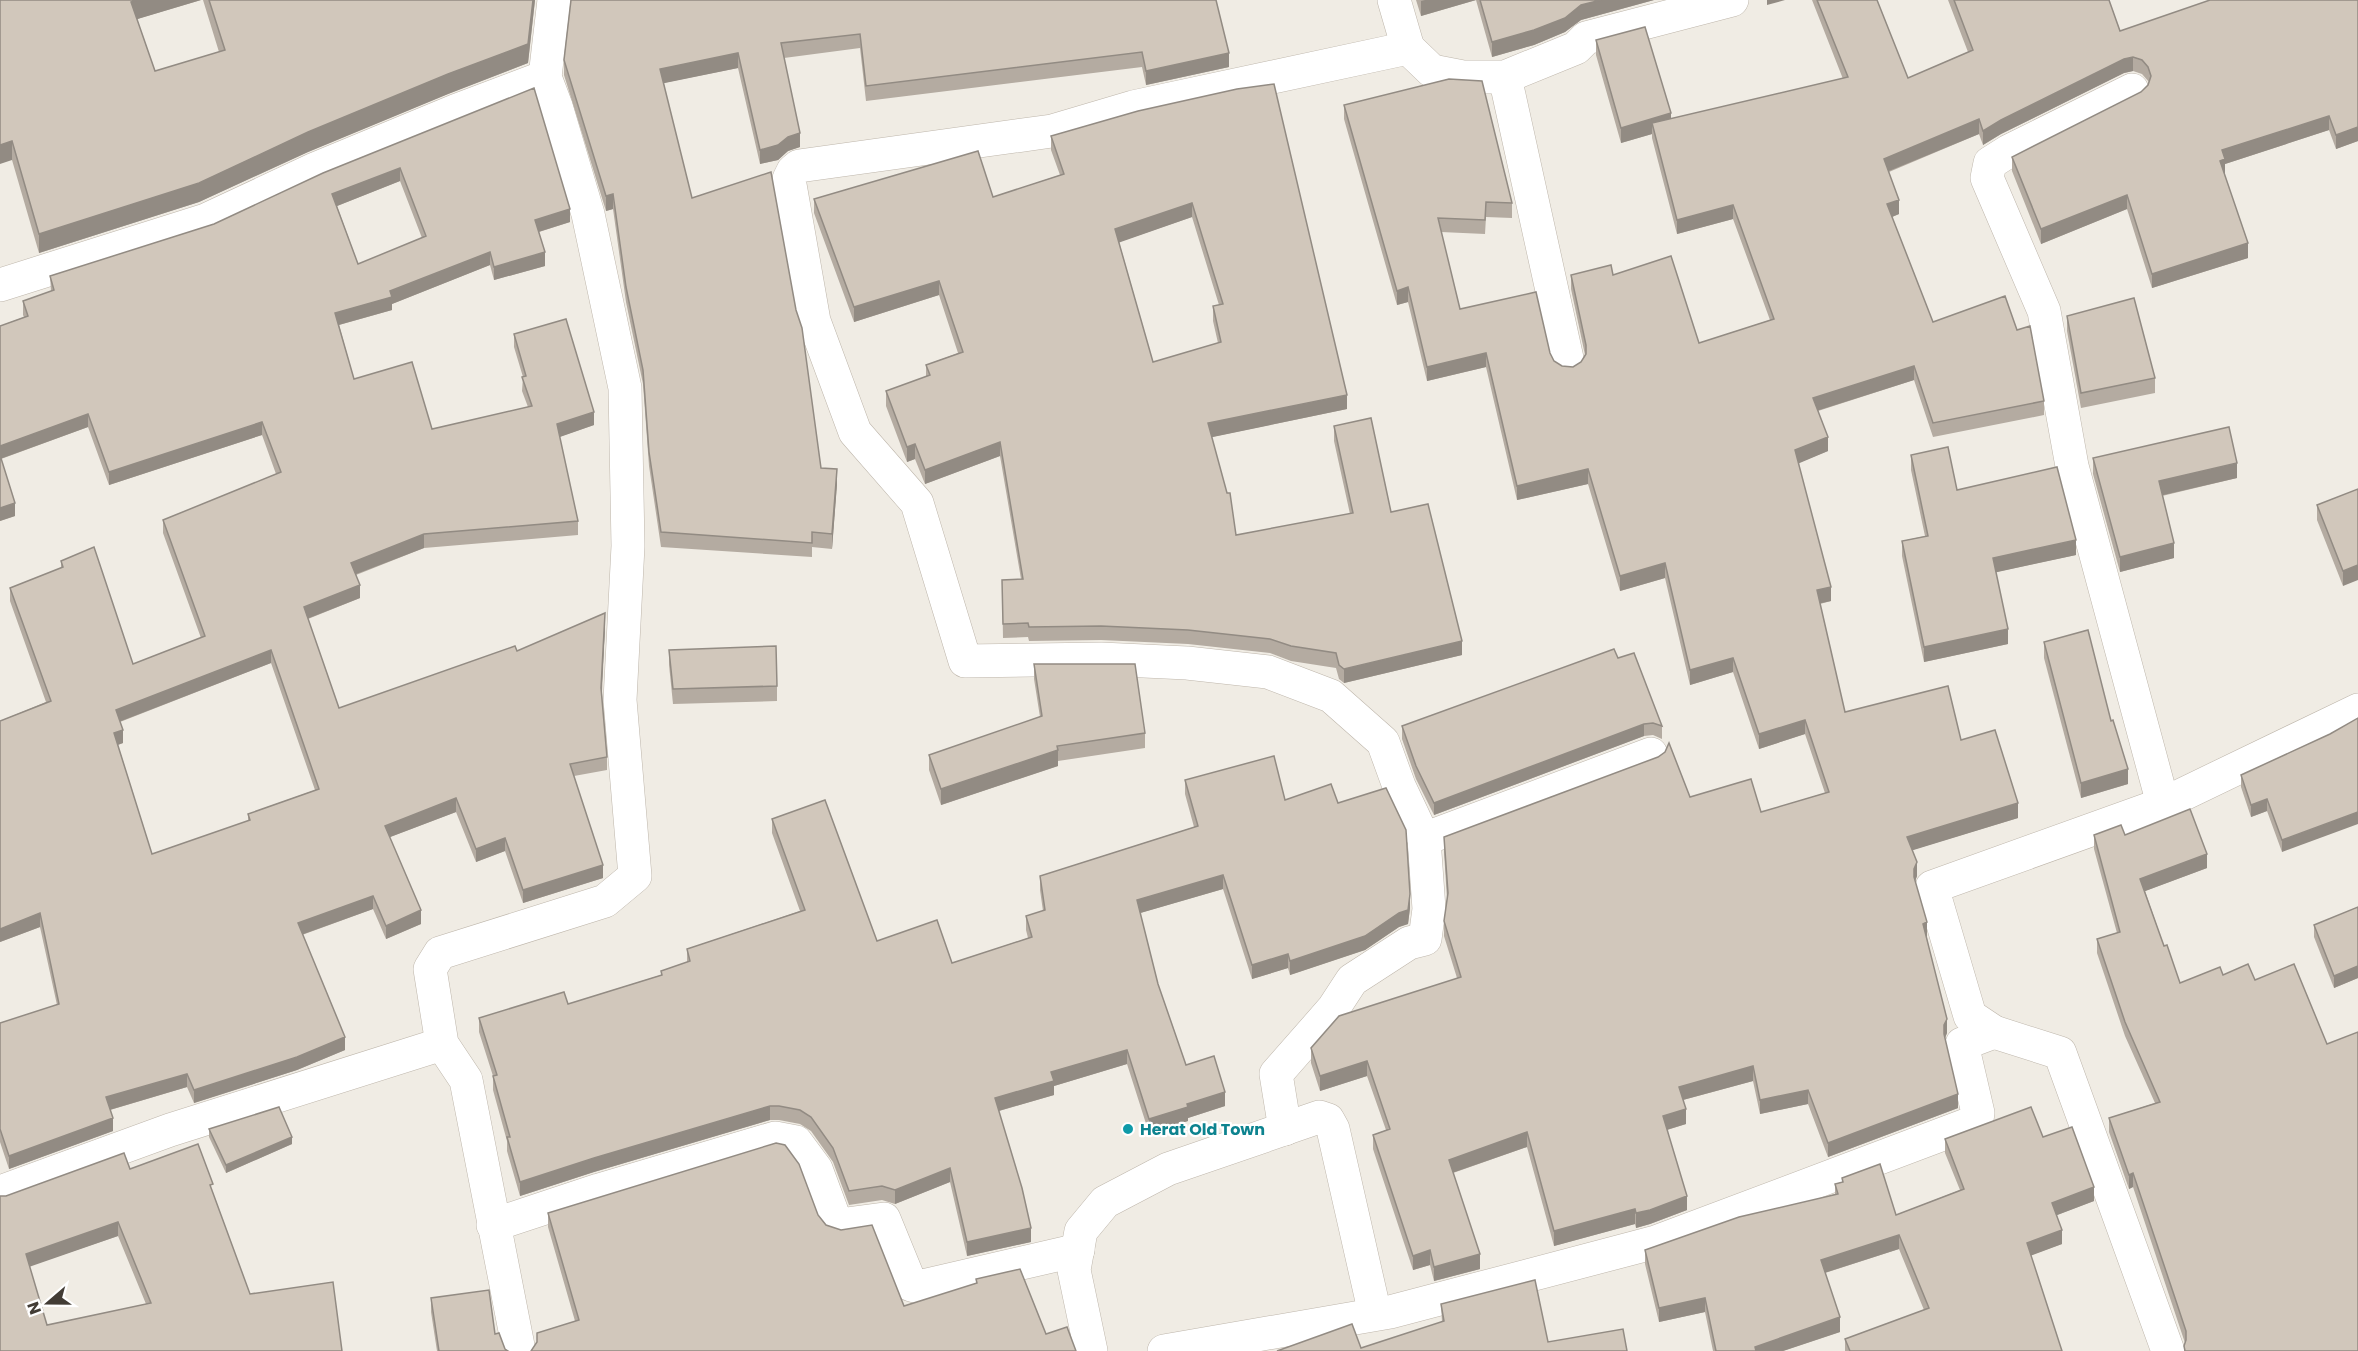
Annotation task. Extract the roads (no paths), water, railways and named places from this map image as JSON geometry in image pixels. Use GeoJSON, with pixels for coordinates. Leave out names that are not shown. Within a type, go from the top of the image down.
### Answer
{"type":"FeatureCollection","features":[{"type":"Feature","properties":{"kind":"street"},"geometry":{"type":"LineString","coordinates":[[519,1351],[466,1080],[442,1044],[430,969],[440,953],[605,901],[635,876],[620,700],[628,546],[625,388],[588,214],[556,106],[545,77],[554,0]]}},
{"type":"Feature","properties":{"kind":"street"},"geometry":{"type":"LineString","coordinates":[[1394,0],[1408,48],[1432,70],[1463,77],[1505,77],[1576,48],[1586,38],[1732,0]]}},
{"type":"Feature","properties":{"kind":"street"},"geometry":{"type":"LineString","coordinates":[[1285,1129],[1276,1074],[1333,1009],[1353,980],[1409,943],[1425,939],[1429,909],[1424,839],[1399,786],[1383,742],[1331,696],[1268,672],[1187,663],[1101,659],[965,661],[917,503],[855,432],[814,321],[789,179],[799,166],[1052,131],[1132,107],[1408,48]]}},
{"type":"Feature","properties":{"kind":"street"},"geometry":{"type":"LineString","coordinates":[[0,285],[206,220],[315,169],[455,111],[545,77]]}},
{"type":"Feature","properties":{"kind":"street"},"geometry":{"type":"LineString","coordinates":[[1505,77],[1568,363]]}},
{"type":"Feature","properties":{"kind":"street"},"geometry":{"type":"LineString","coordinates":[[2132,90],[2009,151],[1990,163],[1987,178],[2044,311],[2072,466],[2163,804]]}},
{"type":"Feature","properties":{"kind":"street"},"geometry":{"type":"LineString","coordinates":[[2168,1351],[2060,1053],[1994,1032],[1970,1016],[1932,887],[2163,804],[2358,710]]}},
{"type":"Feature","properties":{"kind":"street"},"geometry":{"type":"LineString","coordinates":[[1424,839],[1651,754]]}},
{"type":"Feature","properties":{"kind":"street"},"geometry":{"type":"LineString","coordinates":[[1164,1351],[1390,1312],[1656,1242],[1972,1123],[1977,1119],[1978,1113],[1962,1044],[1994,1032]]}},
{"type":"Feature","properties":{"kind":"street"},"geometry":{"type":"LineString","coordinates":[[0,1192],[170,1130],[442,1044]]}},
{"type":"Feature","properties":{"kind":"street"},"geometry":{"type":"LineString","coordinates":[[1091,1351],[1074,1270],[1081,1231],[1105,1202],[1168,1169],[1319,1117],[1328,1120],[1333,1129],[1375,1314]]}},
{"type":"Feature","properties":{"kind":"street"},"geometry":{"type":"LineString","coordinates":[[493,1225],[598,1190],[776,1138],[796,1142],[816,1169],[839,1225],[884,1219],[911,1285],[918,1287],[1078,1250]]}},
{"type":"Feature","properties":{"kind":"place","name":"Herat Old Town"},"geometry":{"type":"Point","coordinates":[1128,1129]}}]}
